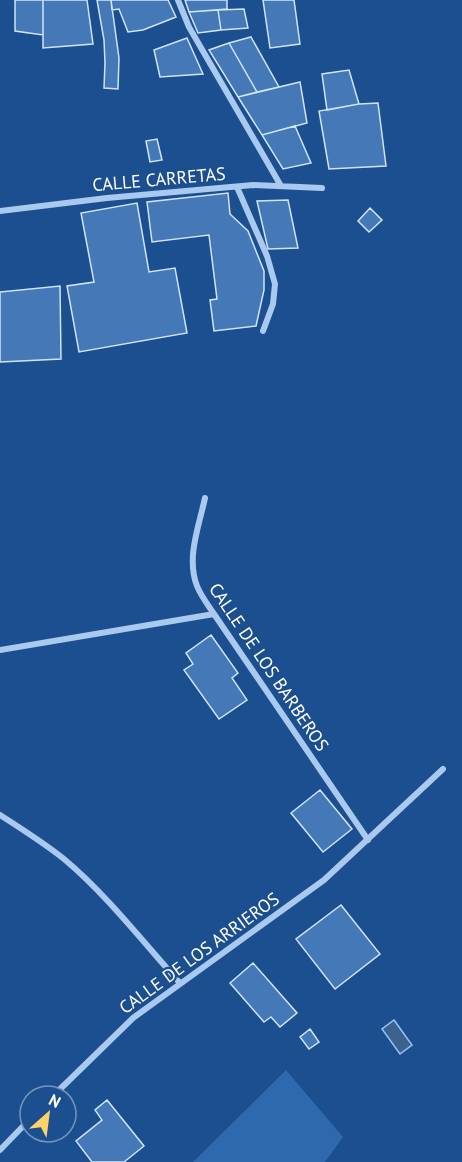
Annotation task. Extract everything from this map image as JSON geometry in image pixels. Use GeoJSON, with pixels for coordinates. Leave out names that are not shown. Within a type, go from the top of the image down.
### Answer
{"type":"FeatureCollection","features":[{"type":"Feature","properties":{"kind":"street"},"geometry":{"type":"LineString","coordinates":[[178,0],[189,27],[281,186]]}},
{"type":"Feature","properties":{"kind":"street","name":"CALLE CARRETAS"},"geometry":{"type":"LineString","coordinates":[[0,211],[107,198],[253,185],[322,188]]}},
{"type":"Feature","properties":{"kind":"street"},"geometry":{"type":"LineString","coordinates":[[237,187],[267,256],[275,284],[273,304],[263,331]]}},
{"type":"Feature","properties":{"kind":"street","name":"CALLE DE LOS BARBEROS"},"geometry":{"type":"LineString","coordinates":[[206,498],[192,555],[192,570],[197,586],[368,840]]}},
{"type":"Feature","properties":{"kind":"street"},"geometry":{"type":"LineString","coordinates":[[0,650],[214,614]]}},
{"type":"Feature","properties":{"kind":"street","name":"CALLE DE LOS ARRIEROS"},"geometry":{"type":"LineString","coordinates":[[65,1084],[133,1018],[311,891],[443,769]]}},
{"type":"Feature","properties":{"kind":"street"},"geometry":{"type":"LineString","coordinates":[[0,815],[66,860],[180,983]]}},
{"type":"Feature","properties":{"kind":"street"},"geometry":{"type":"LineString","coordinates":[[0,1150],[18,1131]]}},
{"type":"Feature","properties":{"kind":"shaded area"},"geometry":{"type":"Polygon","coordinates":[[[394,1020],[412,1045],[400,1054],[382,1029],[394,1020]]]}},
{"type":"Feature","properties":{"kind":"shaded area"},"geometry":{"type":"Polygon","coordinates":[[[286,1070],[343,1137],[325,1162],[193,1162],[286,1070]]]}},
{"type":"Feature","properties":{"kind":"building"},"geometry":{"type":"Polygon","coordinates":[[[15,0],[43,0],[43,35],[15,31],[15,0]]]}},
{"type":"Feature","properties":{"kind":"building"},"geometry":{"type":"Polygon","coordinates":[[[43,0],[87,0],[93,44],[43,48],[43,0]]]}},
{"type":"Feature","properties":{"kind":"building"},"geometry":{"type":"Polygon","coordinates":[[[97,0],[111,0],[119,58],[118,89],[104,88],[104,40],[97,0]]]}},
{"type":"Feature","properties":{"kind":"building"},"geometry":{"type":"Polygon","coordinates":[[[111,0],[168,0],[176,17],[143,30],[128,32],[119,9],[112,10],[111,0]]]}},
{"type":"Feature","properties":{"kind":"building"},"geometry":{"type":"Polygon","coordinates":[[[185,0],[227,0],[227,9],[189,12],[185,0]]]}},
{"type":"Feature","properties":{"kind":"building"},"geometry":{"type":"Polygon","coordinates":[[[263,0],[294,0],[300,44],[270,48],[263,0]]]}},
{"type":"Feature","properties":{"kind":"building"},"geometry":{"type":"Polygon","coordinates":[[[244,9],[248,28],[221,30],[218,10],[244,9]]]}},
{"type":"Feature","properties":{"kind":"building"},"geometry":{"type":"Polygon","coordinates":[[[218,10],[221,30],[198,33],[189,12],[218,10]]]}},
{"type":"Feature","properties":{"kind":"building"},"geometry":{"type":"Polygon","coordinates":[[[251,37],[279,87],[257,92],[229,43],[251,37]]]}},
{"type":"Feature","properties":{"kind":"building"},"geometry":{"type":"Polygon","coordinates":[[[187,38],[203,74],[160,77],[154,50],[187,38]]]}},
{"type":"Feature","properties":{"kind":"building"},"geometry":{"type":"Polygon","coordinates":[[[229,43],[257,92],[238,97],[209,50],[229,43]]]}},
{"type":"Feature","properties":{"kind":"building"},"geometry":{"type":"Polygon","coordinates":[[[349,70],[359,104],[327,110],[322,74],[349,70]]]}},
{"type":"Feature","properties":{"kind":"building"},"geometry":{"type":"Polygon","coordinates":[[[300,82],[307,123],[262,135],[238,97],[300,82]]]}},
{"type":"Feature","properties":{"kind":"building"},"geometry":{"type":"Polygon","coordinates":[[[378,103],[386,166],[329,169],[319,111],[378,103]]]}},
{"type":"Feature","properties":{"kind":"building"},"geometry":{"type":"Polygon","coordinates":[[[295,126],[311,163],[283,169],[262,135],[295,126]]]}},
{"type":"Feature","properties":{"kind":"building"},"geometry":{"type":"Polygon","coordinates":[[[157,139],[162,160],[150,162],[146,141],[157,139]]]}},
{"type":"Feature","properties":{"kind":"building"},"geometry":{"type":"Polygon","coordinates":[[[228,193],[230,214],[248,231],[264,271],[264,290],[256,326],[214,331],[210,300],[217,299],[209,235],[152,242],[147,202],[228,193]]]}},
{"type":"Feature","properties":{"kind":"building"},"geometry":{"type":"Polygon","coordinates":[[[288,200],[298,248],[268,249],[257,201],[288,200]]]}},
{"type":"Feature","properties":{"kind":"building"},"geometry":{"type":"Polygon","coordinates":[[[137,203],[149,272],[175,268],[187,333],[79,352],[67,286],[94,282],[81,213],[137,203]]]}},
{"type":"Feature","properties":{"kind":"building"},"geometry":{"type":"Polygon","coordinates":[[[370,208],[382,220],[369,232],[358,221],[370,208]]]}},
{"type":"Feature","properties":{"kind":"building"},"geometry":{"type":"Polygon","coordinates":[[[60,286],[61,359],[0,362],[0,292],[60,286]]]}},
{"type":"Feature","properties":{"kind":"building"},"geometry":{"type":"Polygon","coordinates":[[[211,635],[238,673],[232,678],[247,700],[219,719],[184,670],[193,664],[186,653],[211,635]]]}},
{"type":"Feature","properties":{"kind":"building"},"geometry":{"type":"Polygon","coordinates":[[[320,790],[352,829],[323,852],[291,813],[320,790]]]}},
{"type":"Feature","properties":{"kind":"building"},"geometry":{"type":"Polygon","coordinates":[[[341,905],[380,954],[335,989],[296,939],[341,905]]]}},
{"type":"Feature","properties":{"kind":"building"},"geometry":{"type":"Polygon","coordinates":[[[253,963],[297,1013],[280,1027],[271,1017],[264,1022],[230,983],[253,963]]]}},
{"type":"Feature","properties":{"kind":"building"},"geometry":{"type":"Polygon","coordinates":[[[310,1029],[319,1042],[309,1049],[300,1037],[310,1029]]]}},
{"type":"Feature","properties":{"kind":"building"},"geometry":{"type":"Polygon","coordinates":[[[107,1100],[144,1146],[124,1162],[92,1162],[78,1144],[78,1139],[102,1120],[95,1110],[107,1100]]]}}]}
